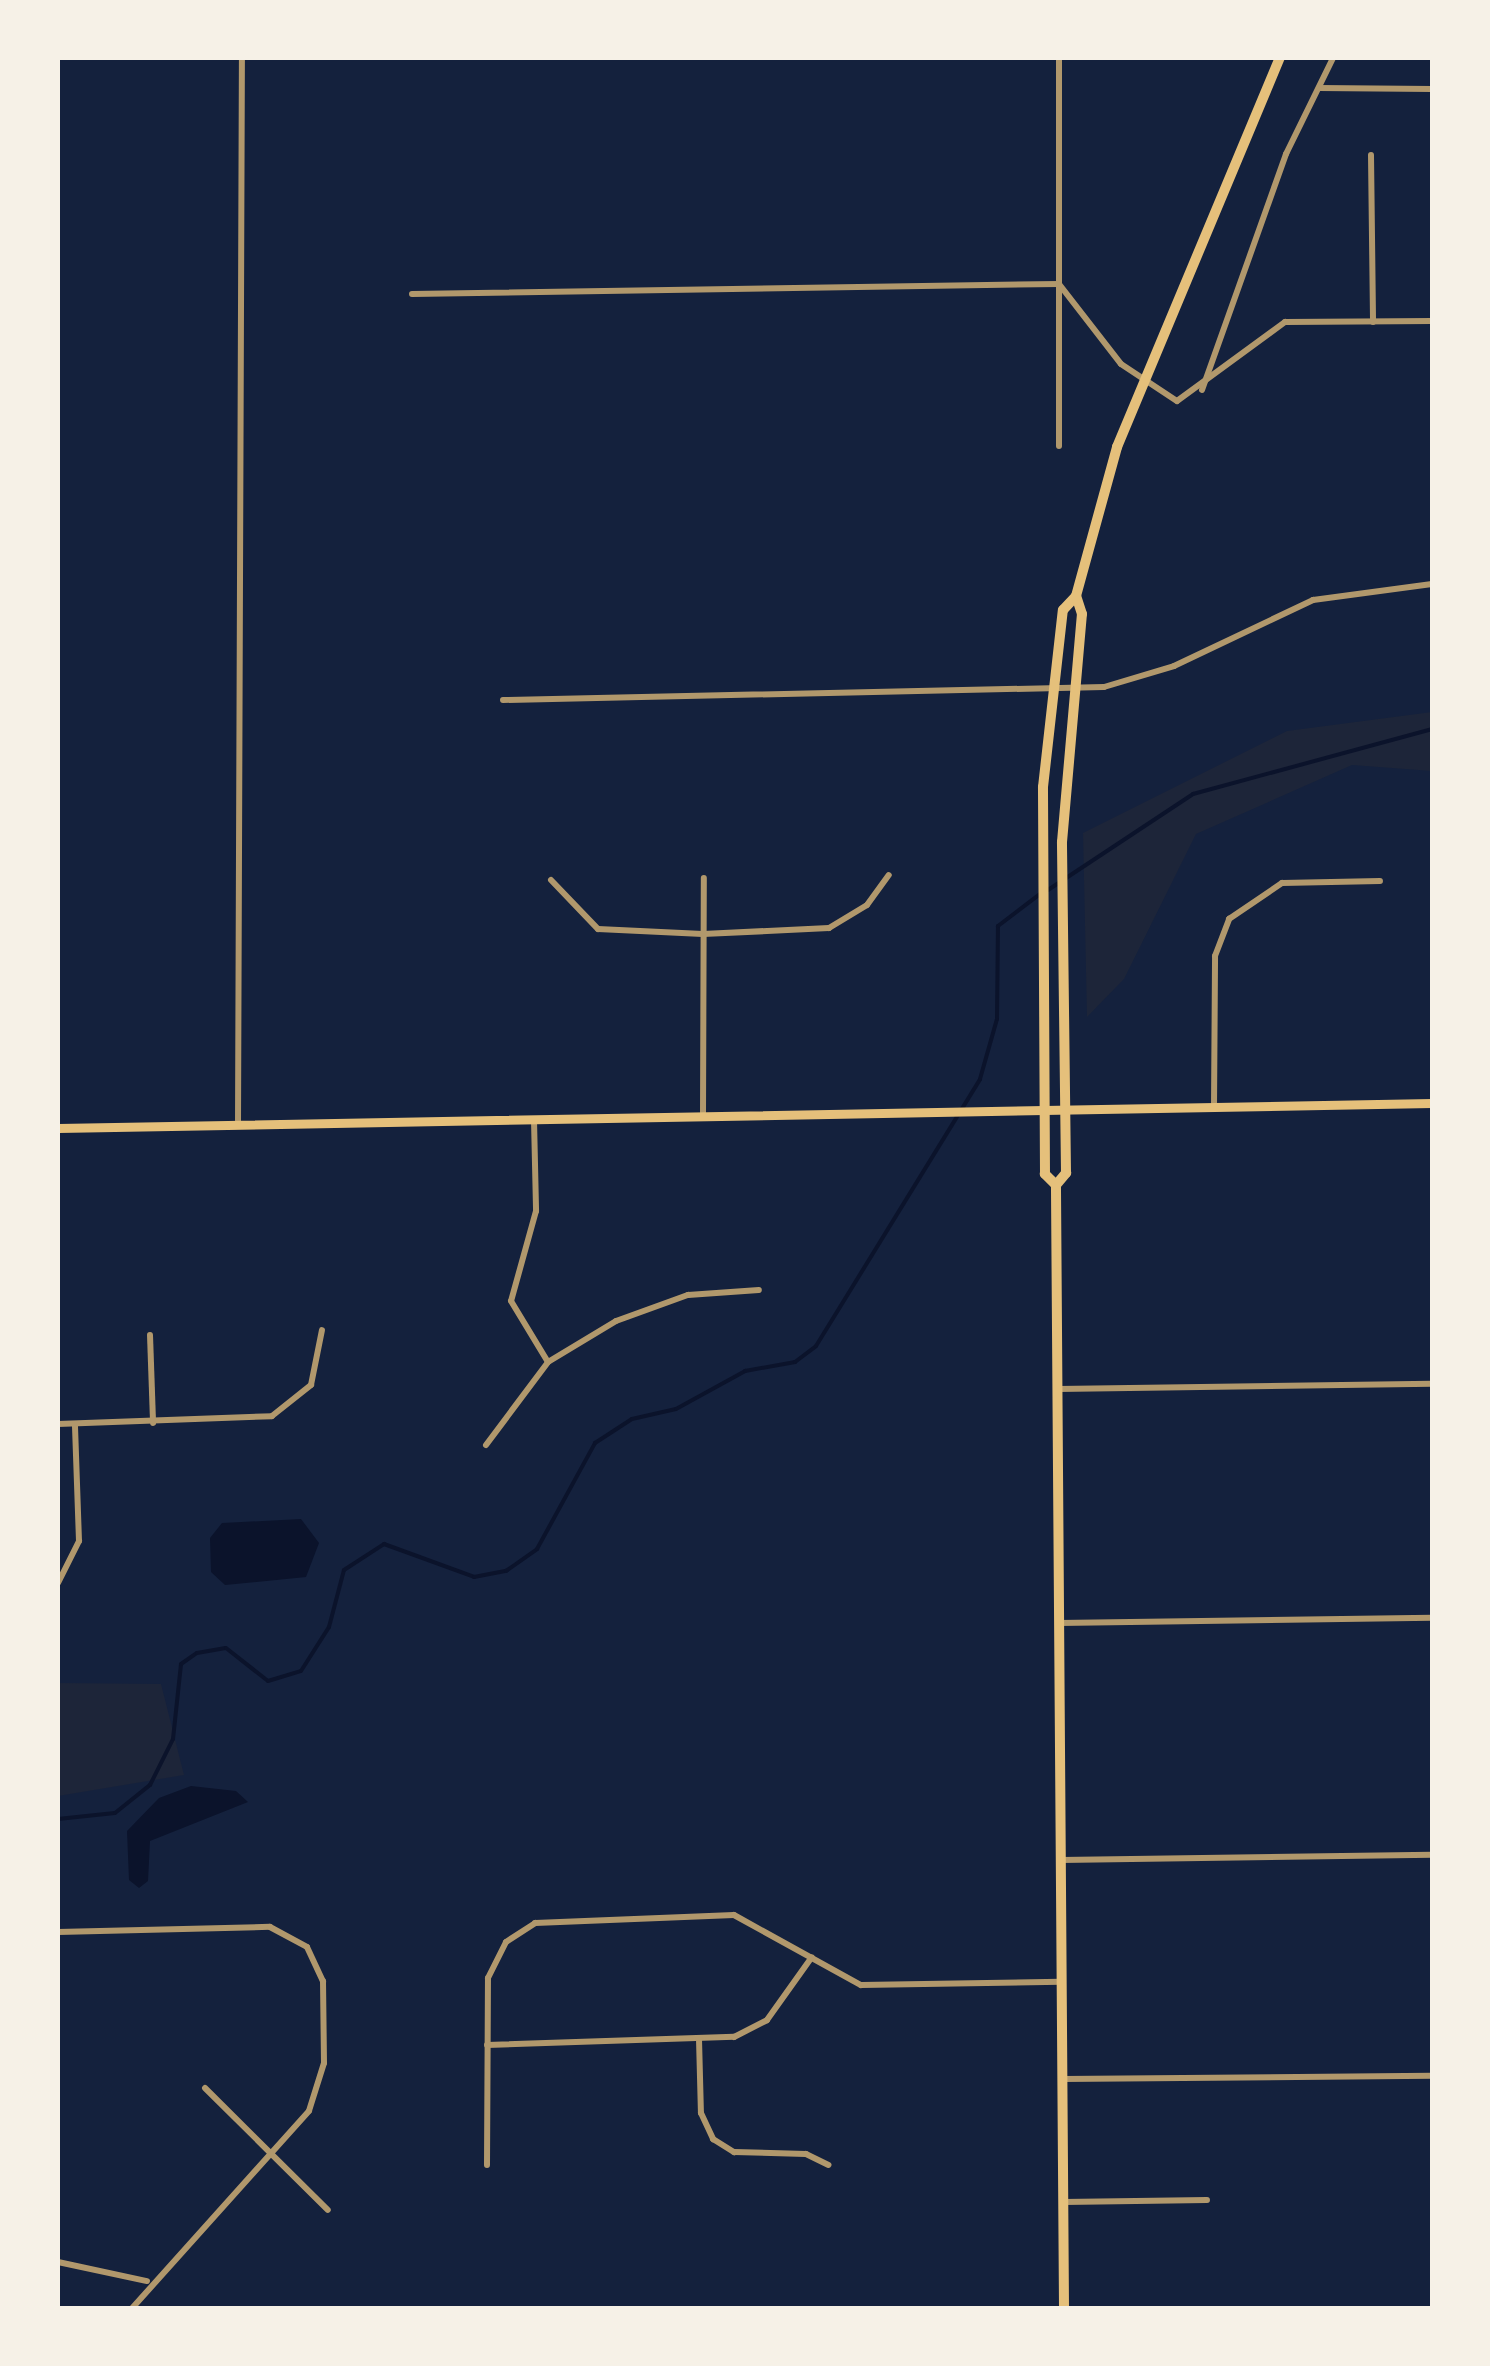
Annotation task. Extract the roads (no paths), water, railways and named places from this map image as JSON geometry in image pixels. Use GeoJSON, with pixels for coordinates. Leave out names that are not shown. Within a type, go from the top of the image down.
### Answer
{"type":"FeatureCollection","features":[{"type":"Feature","properties":{"kind":"main road"},"geometry":{"type":"LineString","coordinates":[[1064,2308],[1056,1185],[1066,1172],[1063,610],[1076,596],[1144,383],[1280,58]]}},
{"type":"Feature","properties":{"kind":"main road"},"geometry":{"type":"LineString","coordinates":[[1056,1185],[1045,1174],[1042,854],[1061,689],[1082,614],[1076,596]]}},
{"type":"Feature","properties":{"kind":"main road"},"geometry":{"type":"LineString","coordinates":[[58,1128],[1432,1103]]}},
{"type":"Feature","properties":{"kind":"street"},"geometry":{"type":"LineString","coordinates":[[238,1125],[242,58]]}},
{"type":"Feature","properties":{"kind":"street"},"geometry":{"type":"LineString","coordinates":[[1059,58],[1059,446]]}},
{"type":"Feature","properties":{"kind":"street"},"geometry":{"type":"LineString","coordinates":[[1202,390],[1333,58]]}},
{"type":"Feature","properties":{"kind":"street"},"geometry":{"type":"LineString","coordinates":[[1318,88],[1432,89]]}},
{"type":"Feature","properties":{"kind":"street"},"geometry":{"type":"LineString","coordinates":[[1371,155],[1373,322]]}},
{"type":"Feature","properties":{"kind":"street"},"geometry":{"type":"LineString","coordinates":[[412,294],[1059,284]]}},
{"type":"Feature","properties":{"kind":"street"},"geometry":{"type":"LineString","coordinates":[[1059,284],[1144,383],[1170,400],[1202,390],[1285,322],[1432,321]]}},
{"type":"Feature","properties":{"kind":"street"},"geometry":{"type":"LineString","coordinates":[[503,700],[1061,689],[1147,677],[1328,596],[1432,584]]}},
{"type":"Feature","properties":{"kind":"street"},"geometry":{"type":"LineString","coordinates":[[551,880],[598,929],[703,934],[830,928],[860,911],[889,875]]}},
{"type":"Feature","properties":{"kind":"street"},"geometry":{"type":"LineString","coordinates":[[703,1116],[704,878]]}},
{"type":"Feature","properties":{"kind":"street"},"geometry":{"type":"LineString","coordinates":[[1214,1107],[1215,962],[1229,919],[1282,884],[1380,881]]}},
{"type":"Feature","properties":{"kind":"street"},"geometry":{"type":"LineString","coordinates":[[534,1120],[536,1212],[511,1301],[548,1362]]}},
{"type":"Feature","properties":{"kind":"street"},"geometry":{"type":"LineString","coordinates":[[486,1445],[548,1362],[656,1304],[759,1290]]}},
{"type":"Feature","properties":{"kind":"street"},"geometry":{"type":"LineString","coordinates":[[58,1424],[280,1413],[314,1380],[322,1330]]}},
{"type":"Feature","properties":{"kind":"street"},"geometry":{"type":"LineString","coordinates":[[150,1335],[152,1422]]}},
{"type":"Feature","properties":{"kind":"street"},"geometry":{"type":"LineString","coordinates":[[1057,1389],[1432,1384]]}},
{"type":"Feature","properties":{"kind":"street"},"geometry":{"type":"LineString","coordinates":[[58,1583],[79,1541],[76,1425]]}},
{"type":"Feature","properties":{"kind":"street"},"geometry":{"type":"LineString","coordinates":[[1059,1624],[1432,1618]]}},
{"type":"Feature","properties":{"kind":"street"},"geometry":{"type":"LineString","coordinates":[[1061,1860],[1432,1855]]}},
{"type":"Feature","properties":{"kind":"street"},"geometry":{"type":"LineString","coordinates":[[487,2165],[491,1968],[529,1926],[734,1916],[866,1986],[1062,1982]]}},
{"type":"Feature","properties":{"kind":"street"},"geometry":{"type":"LineString","coordinates":[[58,1932],[261,1926],[302,1942],[323,1981],[323,2073],[309,2111],[148,2281],[132,2308]]}},
{"type":"Feature","properties":{"kind":"street"},"geometry":{"type":"LineString","coordinates":[[487,2045],[699,2040],[754,2030],[812,1957]]}},
{"type":"Feature","properties":{"kind":"street"},"geometry":{"type":"LineString","coordinates":[[699,2040],[700,2113],[713,2139],[734,2152],[806,2154],[829,2165]]}},
{"type":"Feature","properties":{"kind":"street"},"geometry":{"type":"LineString","coordinates":[[1063,2079],[1432,2076]]}},
{"type":"Feature","properties":{"kind":"street"},"geometry":{"type":"LineString","coordinates":[[205,2088],[328,2210]]}},
{"type":"Feature","properties":{"kind":"street"},"geometry":{"type":"LineString","coordinates":[[1063,2202],[1207,2200]]}},
{"type":"Feature","properties":{"kind":"street"},"geometry":{"type":"LineString","coordinates":[[58,2262],[148,2281]]}},
{"type":"Feature","properties":{"kind":"waterway"},"geometry":{"type":"LineString","coordinates":[[1048,890],[1193,794],[1432,729]]}},
{"type":"Feature","properties":{"kind":"waterway"},"geometry":{"type":"LineString","coordinates":[[58,1819],[115,1813],[150,1785],[173,1739],[181,1664],[197,1653],[226,1648],[268,1681],[301,1671],[329,1627],[344,1570],[384,1544],[474,1577],[506,1571],[537,1549],[595,1443],[632,1419],[676,1409],[745,1371],[795,1362],[816,1346],[980,1079],[997,1019],[998,926],[1040,894]]}}]}
